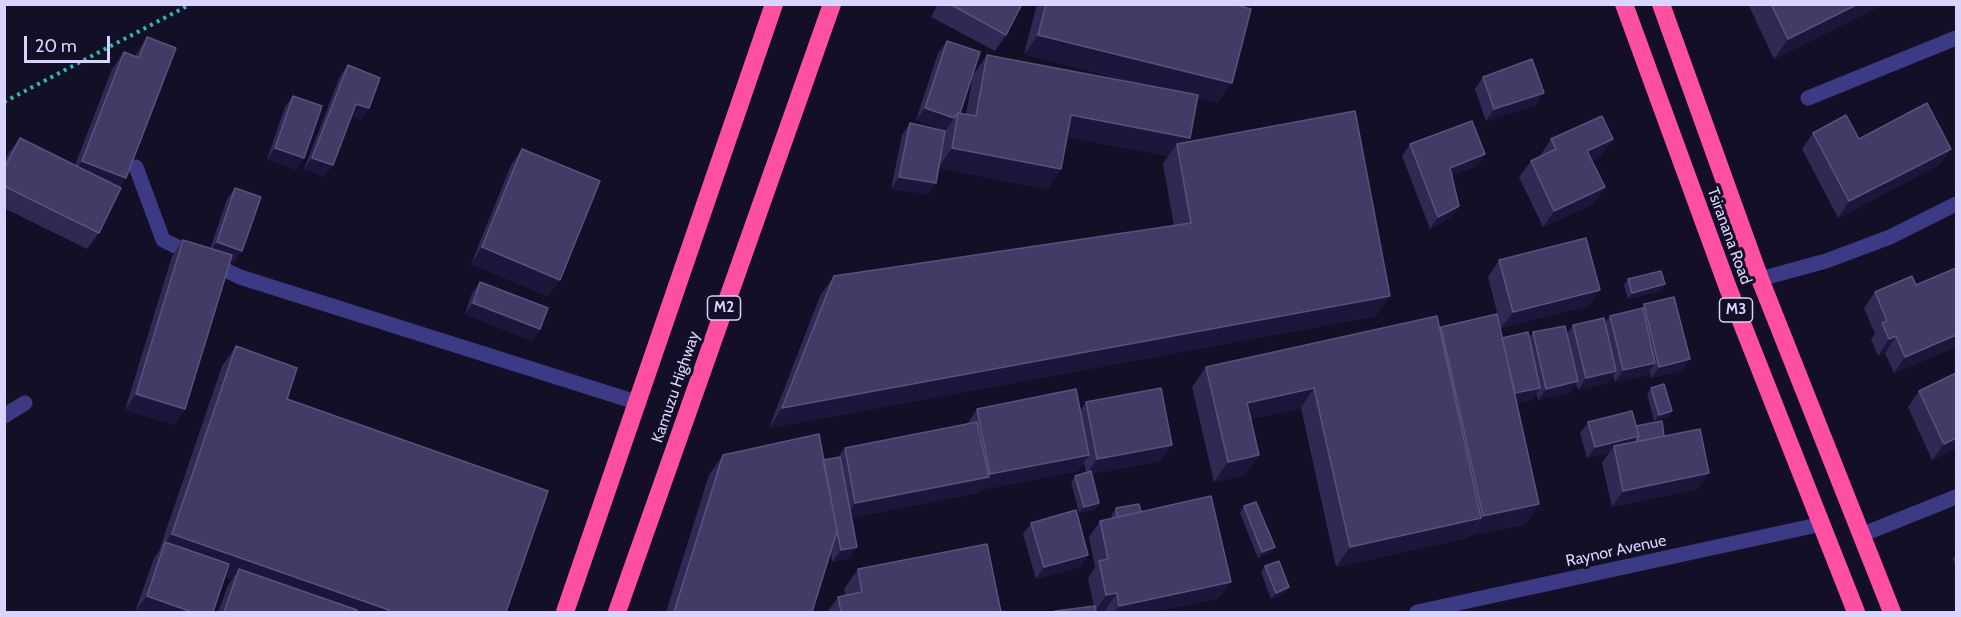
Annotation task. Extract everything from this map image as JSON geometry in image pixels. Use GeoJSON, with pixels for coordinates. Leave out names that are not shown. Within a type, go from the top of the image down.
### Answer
{"type":"FeatureCollection","features":[{"type":"Feature","properties":{"kind":"highway","name":"Kamuzu Highway"},"geometry":{"type":"LineString","coordinates":[[565,612],[639,403],[774,4]]}},
{"type":"Feature","properties":{"kind":"highway","name":"Kamuzu Highway"},"geometry":{"type":"LineString","coordinates":[[617,612],[832,4]]}},
{"type":"Feature","properties":{"kind":"highway","name":"Tsiranana Road"},"geometry":{"type":"LineString","coordinates":[[1624,4],[1728,288],[1856,612]]}},
{"type":"Feature","properties":{"kind":"highway","name":"Tsiranana Road"},"geometry":{"type":"LineString","coordinates":[[1661,4],[1760,279],[1892,612]]}},
{"type":"Feature","properties":{"kind":"street"},"geometry":{"type":"LineString","coordinates":[[1808,98],[1956,38]]}},
{"type":"Feature","properties":{"kind":"street"},"geometry":{"type":"LineString","coordinates":[[136,167],[163,240],[240,277],[639,403]]}},
{"type":"Feature","properties":{"kind":"street"},"geometry":{"type":"LineString","coordinates":[[1760,279],[1826,261],[1890,237],[1956,204]]}},
{"type":"Feature","properties":{"kind":"street"},"geometry":{"type":"LineString","coordinates":[[4,417],[25,402]]}},
{"type":"Feature","properties":{"kind":"street"},"geometry":{"type":"LineString","coordinates":[[1861,536],[1956,497]]}},
{"type":"Feature","properties":{"kind":"street","name":"Raynor Avenue"},"geometry":{"type":"LineString","coordinates":[[1417,612],[1822,525]]}},
{"type":"Feature","properties":{"kind":"path"},"geometry":{"type":"LineString","coordinates":[[4,102],[191,4]]}},
{"type":"Feature","properties":{"kind":"building"},"geometry":{"type":"Polygon","coordinates":[[[950,4],[1022,4],[1006,35],[950,4]]]}},
{"type":"Feature","properties":{"kind":"building"},"geometry":{"type":"Polygon","coordinates":[[[1046,4],[1232,4],[1251,9],[1232,83],[1038,35],[1046,4]]]}},
{"type":"Feature","properties":{"kind":"building"},"geometry":{"type":"Polygon","coordinates":[[[1771,4],[1858,4],[1788,39],[1771,4]]]}},
{"type":"Feature","properties":{"kind":"building"},"geometry":{"type":"Polygon","coordinates":[[[147,37],[176,48],[126,178],[82,161],[124,52],[139,58],[147,37]]]}},
{"type":"Feature","properties":{"kind":"building"},"geometry":{"type":"Polygon","coordinates":[[[947,41],[980,52],[960,113],[954,118],[925,108],[947,41]]]}},
{"type":"Feature","properties":{"kind":"building"},"geometry":{"type":"Polygon","coordinates":[[[987,55],[1198,95],[1190,138],[1071,115],[1061,169],[952,148],[958,113],[976,116],[987,55]]]}},
{"type":"Feature","properties":{"kind":"building"},"geometry":{"type":"Polygon","coordinates":[[[1532,59],[1544,93],[1494,109],[1483,77],[1532,59]]]}},
{"type":"Feature","properties":{"kind":"building"},"geometry":{"type":"Polygon","coordinates":[[[348,65],[380,78],[369,108],[356,104],[333,165],[312,158],[348,65]]]}},
{"type":"Feature","properties":{"kind":"building"},"geometry":{"type":"Polygon","coordinates":[[[293,96],[322,106],[304,158],[275,148],[293,96]]]}},
{"type":"Feature","properties":{"kind":"building"},"geometry":{"type":"Polygon","coordinates":[[[1927,103],[1951,149],[1849,201],[1813,133],[1846,115],[1859,139],[1927,103]]]}},
{"type":"Feature","properties":{"kind":"building"},"geometry":{"type":"Polygon","coordinates":[[[1355,111],[1390,296],[782,408],[834,276],[1191,223],[1177,144],[1355,111]]]}},
{"type":"Feature","properties":{"kind":"building"},"geometry":{"type":"Polygon","coordinates":[[[1602,116],[1613,139],[1587,151],[1605,187],[1554,211],[1531,161],[1556,149],[1551,139],[1602,116]]]}},
{"type":"Feature","properties":{"kind":"building"},"geometry":{"type":"Polygon","coordinates":[[[1472,121],[1485,154],[1450,168],[1459,206],[1438,217],[1410,144],[1472,121]]]}},
{"type":"Feature","properties":{"kind":"building"},"geometry":{"type":"Polygon","coordinates":[[[910,123],[945,131],[936,183],[899,177],[910,123]]]}},
{"type":"Feature","properties":{"kind":"building"},"geometry":{"type":"Polygon","coordinates":[[[20,138],[121,188],[99,233],[4,186],[4,169],[20,138]]]}},
{"type":"Feature","properties":{"kind":"building"},"geometry":{"type":"Polygon","coordinates":[[[522,149],[600,181],[560,280],[482,247],[522,149]]]}},
{"type":"Feature","properties":{"kind":"building"},"geometry":{"type":"Polygon","coordinates":[[[235,188],[261,197],[242,251],[217,242],[235,188]]]}},
{"type":"Feature","properties":{"kind":"building"},"geometry":{"type":"Polygon","coordinates":[[[1586,238],[1600,290],[1513,312],[1499,260],[1586,238]]]}},
{"type":"Feature","properties":{"kind":"building"},"geometry":{"type":"Polygon","coordinates":[[[183,240],[232,255],[185,409],[136,394],[183,240]]]}},
{"type":"Feature","properties":{"kind":"building"},"geometry":{"type":"Polygon","coordinates":[[[1956,268],[1956,335],[1905,357],[1896,336],[1889,339],[1882,323],[1887,321],[1875,292],[1912,276],[1916,285],[1956,268]]]}},
{"type":"Feature","properties":{"kind":"building"},"geometry":{"type":"Polygon","coordinates":[[[1661,271],[1665,284],[1632,293],[1628,279],[1661,271]]]}},
{"type":"Feature","properties":{"kind":"building"},"geometry":{"type":"Polygon","coordinates":[[[480,282],[548,308],[540,329],[473,303],[480,282]]]}},
{"type":"Feature","properties":{"kind":"building"},"geometry":{"type":"Polygon","coordinates":[[[1674,297],[1690,359],[1659,367],[1644,304],[1674,297]]]}},
{"type":"Feature","properties":{"kind":"building"},"geometry":{"type":"Polygon","coordinates":[[[1643,308],[1655,363],[1623,370],[1610,316],[1643,308]]]}},
{"type":"Feature","properties":{"kind":"building"},"geometry":{"type":"Polygon","coordinates":[[[1497,314],[1539,504],[1483,516],[1441,327],[1497,314]]]}},
{"type":"Feature","properties":{"kind":"building"},"geometry":{"type":"Polygon","coordinates":[[[1437,316],[1481,518],[1350,547],[1314,388],[1247,403],[1259,455],[1228,462],[1206,367],[1437,316]]]}},
{"type":"Feature","properties":{"kind":"building"},"geometry":{"type":"Polygon","coordinates":[[[1604,318],[1616,371],[1586,378],[1573,325],[1604,318]]]}},
{"type":"Feature","properties":{"kind":"building"},"geometry":{"type":"Polygon","coordinates":[[[1565,326],[1578,381],[1546,389],[1533,332],[1565,326]]]}},
{"type":"Feature","properties":{"kind":"building"},"geometry":{"type":"Polygon","coordinates":[[[1528,332],[1540,388],[1515,393],[1502,338],[1528,332]]]}},
{"type":"Feature","properties":{"kind":"building"},"geometry":{"type":"Polygon","coordinates":[[[236,346],[297,368],[287,399],[548,491],[506,612],[388,612],[389,610],[172,534],[236,346]]]}},
{"type":"Feature","properties":{"kind":"building"},"geometry":{"type":"Polygon","coordinates":[[[1956,373],[1956,438],[1944,444],[1919,391],[1956,373]]]}},
{"type":"Feature","properties":{"kind":"building"},"geometry":{"type":"Polygon","coordinates":[[[1664,384],[1672,411],[1659,415],[1651,388],[1664,384]]]}},
{"type":"Feature","properties":{"kind":"building"},"geometry":{"type":"Polygon","coordinates":[[[1161,388],[1172,445],[1097,459],[1086,402],[1161,388]]]}},
{"type":"Feature","properties":{"kind":"building"},"geometry":{"type":"Polygon","coordinates":[[[1076,389],[1089,455],[990,474],[977,409],[1076,389]]]}},
{"type":"Feature","properties":{"kind":"building"},"geometry":{"type":"Polygon","coordinates":[[[1632,411],[1639,436],[1595,447],[1588,422],[1632,411]]]}},
{"type":"Feature","properties":{"kind":"building"},"geometry":{"type":"Polygon","coordinates":[[[1662,421],[1664,436],[1637,442],[1639,436],[1636,426],[1662,421]]]}},
{"type":"Feature","properties":{"kind":"building"},"geometry":{"type":"Polygon","coordinates":[[[977,422],[989,477],[855,503],[845,448],[977,422]]]}},
{"type":"Feature","properties":{"kind":"building"},"geometry":{"type":"Polygon","coordinates":[[[1700,429],[1709,473],[1623,491],[1614,446],[1700,429]]]}},
{"type":"Feature","properties":{"kind":"building"},"geometry":{"type":"Polygon","coordinates":[[[819,434],[837,531],[812,612],[674,612],[723,455],[819,434]]]}},
{"type":"Feature","properties":{"kind":"building"},"geometry":{"type":"Polygon","coordinates":[[[840,457],[857,547],[841,550],[823,460],[840,457]]]}},
{"type":"Feature","properties":{"kind":"building"},"geometry":{"type":"Polygon","coordinates":[[[1091,471],[1099,503],[1084,507],[1075,476],[1091,471]]]}},
{"type":"Feature","properties":{"kind":"building"},"geometry":{"type":"Polygon","coordinates":[[[1211,496],[1231,582],[1119,606],[1117,593],[1106,595],[1099,561],[1108,559],[1100,521],[1211,496]]]}},
{"type":"Feature","properties":{"kind":"building"},"geometry":{"type":"Polygon","coordinates":[[[1256,502],[1275,547],[1262,552],[1244,506],[1256,502]]]}},
{"type":"Feature","properties":{"kind":"building"},"geometry":{"type":"Polygon","coordinates":[[[1139,504],[1141,512],[1117,517],[1116,508],[1139,504]]]}},
{"type":"Feature","properties":{"kind":"building"},"geometry":{"type":"Polygon","coordinates":[[[1076,510],[1088,555],[1044,567],[1031,523],[1076,510]]]}},
{"type":"Feature","properties":{"kind":"building"},"geometry":{"type":"Polygon","coordinates":[[[165,542],[229,564],[213,612],[192,612],[147,596],[165,542]]]}},
{"type":"Feature","properties":{"kind":"building"},"geometry":{"type":"Polygon","coordinates":[[[987,544],[1001,612],[841,612],[838,597],[862,592],[858,569],[987,544]]]}},
{"type":"Feature","properties":{"kind":"building"},"geometry":{"type":"Polygon","coordinates":[[[1279,561],[1289,587],[1276,593],[1265,566],[1279,561]]]}},
{"type":"Feature","properties":{"kind":"building"},"geometry":{"type":"Polygon","coordinates":[[[239,569],[357,610],[356,612],[224,612],[239,569]]]}},
{"type":"Feature","properties":{"kind":"building"},"geometry":{"type":"Polygon","coordinates":[[[1095,606],[1096,612],[1055,612],[1055,611],[1095,606]]]}}]}
